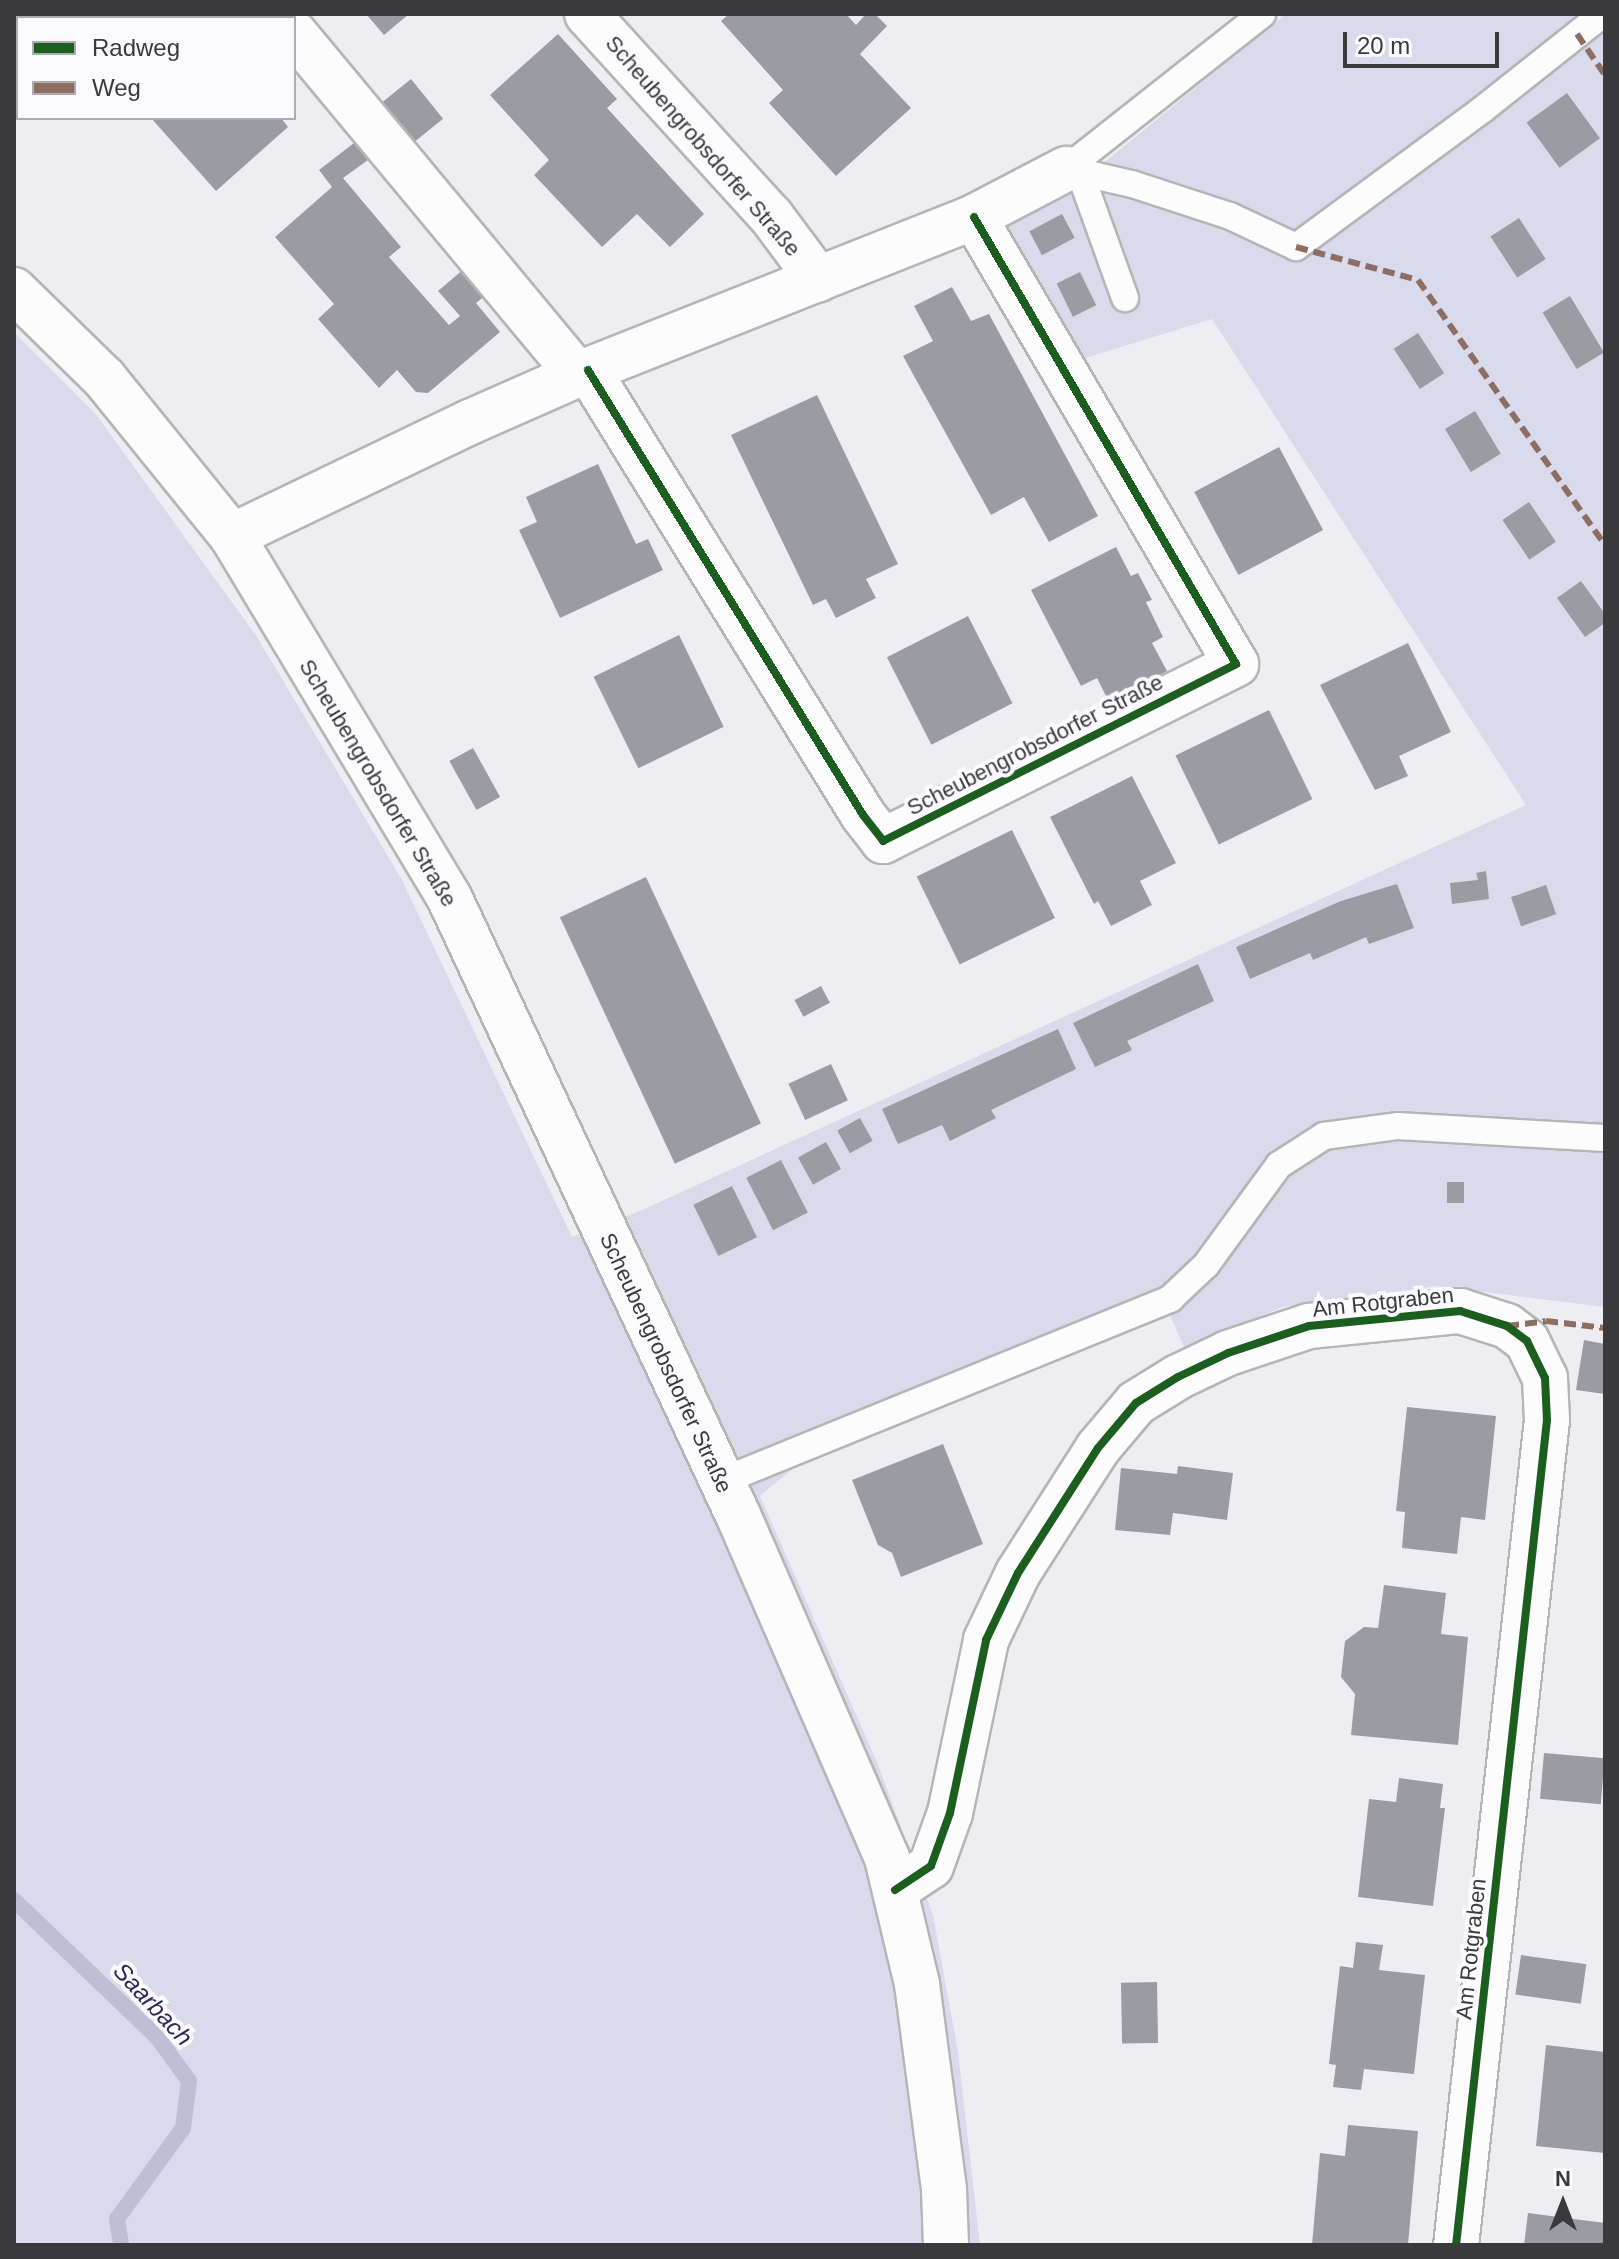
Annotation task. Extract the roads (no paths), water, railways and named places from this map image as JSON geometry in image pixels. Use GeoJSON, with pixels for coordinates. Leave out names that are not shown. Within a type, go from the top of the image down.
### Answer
{"type":"FeatureCollection","features":[{"type":"Feature","properties":{"kind":"street","name":"Scheubengrobsdorfer Straße"},"geometry":{"type":"LineString","coordinates":[[587,14],[771,216],[818,279]]}},
{"type":"Feature","properties":{"kind":"street","name":"Scheubengrobsdorfer Straße"},"geometry":{"type":"LineString","coordinates":[[296,35],[583,372],[863,815],[883,841],[1236,664],[974,217]]}},
{"type":"Feature","properties":{"kind":"street","name":"Scheubengrobsdorfer Straße"},"geometry":{"type":"LineString","coordinates":[[232,536],[470,422],[583,372],[974,217],[1073,171]]}},
{"type":"Feature","properties":{"kind":"street","name":"Scheubengrobsdorfer Straße"},"geometry":{"type":"LineString","coordinates":[[14,290],[104,378],[232,536],[449,897],[722,1481],[887,1858],[917,1984],[944,2190],[946,2245]]}},
{"type":"Feature","properties":{"kind":"street","name":"Am Rotgraben"},"geometry":{"type":"LineString","coordinates":[[895,1890],[931,1866],[950,1813],[986,1640],[1018,1573],[1098,1448],[1136,1403],[1178,1377],[1228,1353],[1309,1326],[1460,1311],[1507,1326],[1527,1341],[1545,1378],[1547,1420],[1456,2245]]}},
{"type":"Feature","properties":{"kind":"lane"},"geometry":{"type":"LineString","coordinates":[[1073,171],[1262,14]]}},
{"type":"Feature","properties":{"kind":"lane"},"geometry":{"type":"LineString","coordinates":[[1073,171],[1132,184],[1230,216],[1296,247],[1483,109],[1603,14]]}},
{"type":"Feature","properties":{"kind":"lane"},"geometry":{"type":"LineString","coordinates":[[1073,171],[1125,298]]}},
{"type":"Feature","properties":{"kind":"lane"},"geometry":{"type":"LineString","coordinates":[[722,1481],[1170,1299],[1206,1265],[1279,1165],[1324,1136],[1398,1126],[1605,1138]]}},
{"type":"Feature","properties":{"kind":"waterway","name":"Saarbach"},"geometry":{"type":"LineString","coordinates":[[14,1900],[157,2037],[189,2081],[183,2128],[117,2219],[121,2245]]}}]}
